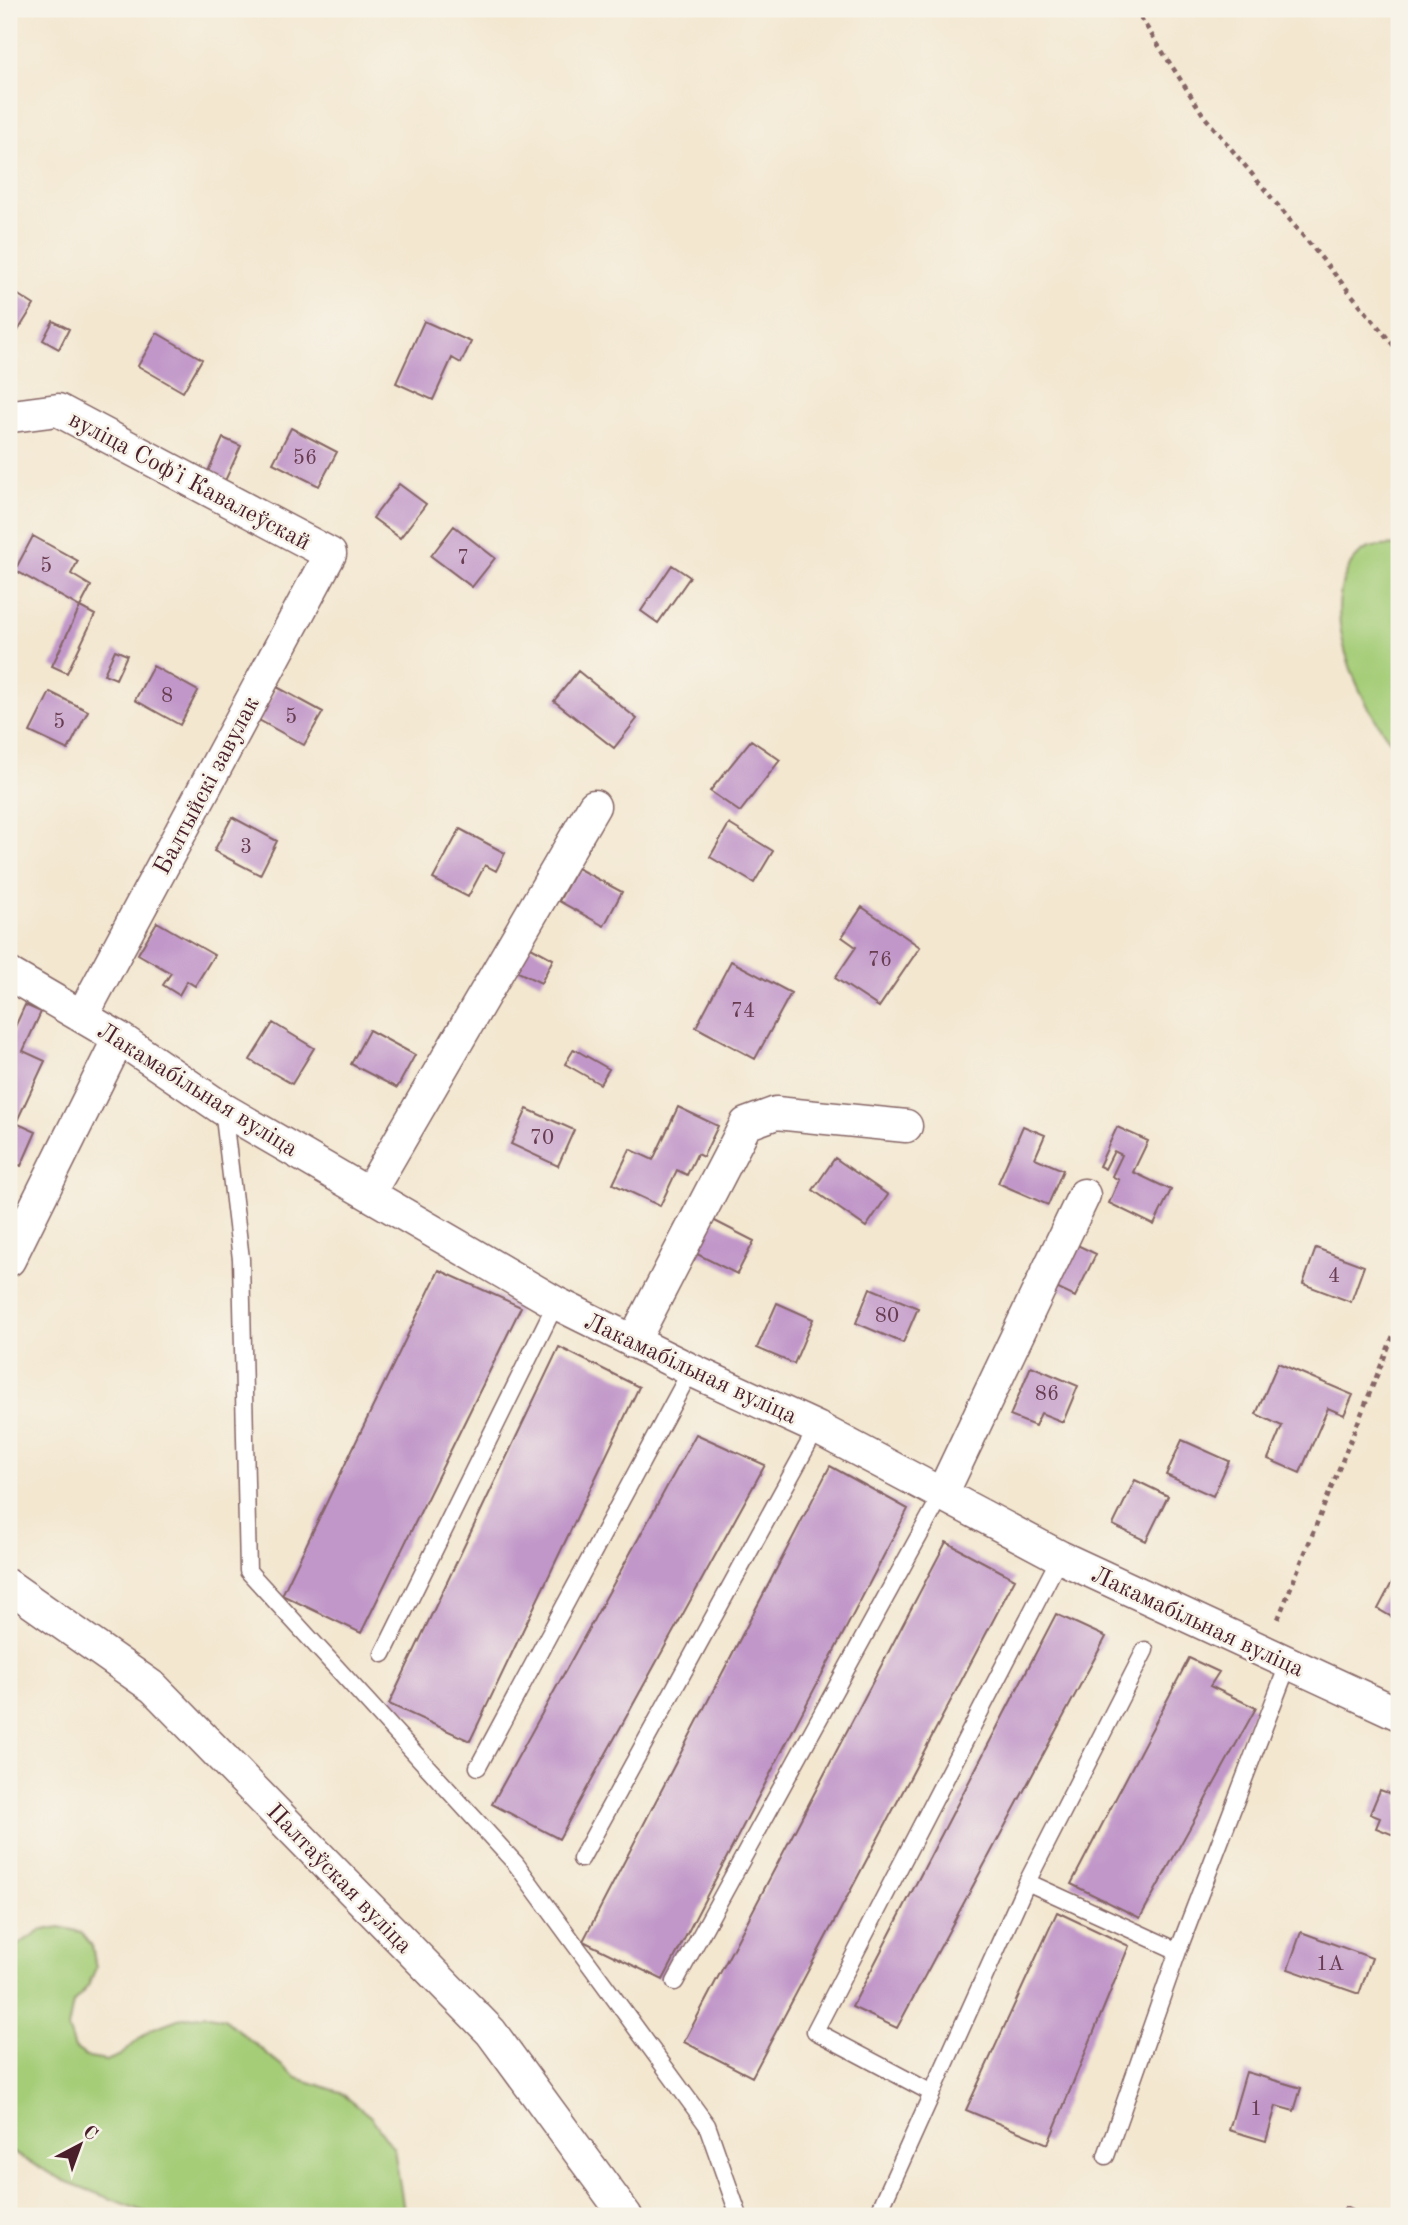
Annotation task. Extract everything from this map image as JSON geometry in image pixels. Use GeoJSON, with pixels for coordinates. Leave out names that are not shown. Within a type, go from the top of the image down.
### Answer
{"type":"FeatureCollection","features":[{"type":"Feature","properties":{"kind":"street","name":"вуліца Софʼі Кавалеўскай"},"geometry":{"type":"LineString","coordinates":[[10,418],[58,410],[330,554]]}},
{"type":"Feature","properties":{"kind":"street","name":"Балтыйскі завулак"},"geometry":{"type":"LineString","coordinates":[[82,1016],[330,554]]}},
{"type":"Feature","properties":{"kind":"street"},"geometry":{"type":"LineString","coordinates":[[369,1193],[594,806]]}},
{"type":"Feature","properties":{"kind":"street","name":"Лакамабільная вуліца"},"geometry":{"type":"LineString","coordinates":[[9,974],[119,1038],[223,1109],[556,1303],[691,1370],[817,1428],[1060,1557],[1399,1714]]}},
{"type":"Feature","properties":{"kind":"street"},"geometry":{"type":"LineString","coordinates":[[9,1260],[119,1038]]}},
{"type":"Feature","properties":{"kind":"street"},"geometry":{"type":"LineString","coordinates":[[633,1342],[746,1124],[776,1113],[906,1126]]}},
{"type":"Feature","properties":{"kind":"street"},"geometry":{"type":"LineString","coordinates":[[941,1496],[1084,1195]]}},
{"type":"Feature","properties":{"kind":"street","name":"Палтаўская вуліца"},"geometry":{"type":"LineString","coordinates":[[9,1586],[154,1688],[414,1953],[491,2032],[626,2216]]}},
{"type":"Feature","properties":{"kind":"lane"},"geometry":{"type":"LineString","coordinates":[[223,1109],[241,1259],[248,1572],[516,1864],[707,2125],[739,2216]]}},
{"type":"Feature","properties":{"kind":"lane"},"geometry":{"type":"LineString","coordinates":[[383,1654],[556,1303]]}},
{"type":"Feature","properties":{"kind":"lane"},"geometry":{"type":"LineString","coordinates":[[478,1767],[691,1370]]}},
{"type":"Feature","properties":{"kind":"lane"},"geometry":{"type":"LineString","coordinates":[[581,1859],[817,1428]]}},
{"type":"Feature","properties":{"kind":"lane"},"geometry":{"type":"LineString","coordinates":[[675,1982],[941,1496]]}},
{"type":"Feature","properties":{"kind":"lane"},"geometry":{"type":"LineString","coordinates":[[932,2093],[815,2031],[1060,1557]]}},
{"type":"Feature","properties":{"kind":"lane"},"geometry":{"type":"LineString","coordinates":[[877,2216],[1027,1882],[1145,1650]]}},
{"type":"Feature","properties":{"kind":"lane"},"geometry":{"type":"LineString","coordinates":[[1106,2155],[1277,1657]]}},
{"type":"Feature","properties":{"kind":"lane"},"geometry":{"type":"LineString","coordinates":[[1027,1882],[1178,1951]]}},
{"type":"Feature","properties":{"kind":"path"},"geometry":{"type":"LineString","coordinates":[[1135,9],[1205,116],[1399,352]]}},
{"type":"Feature","properties":{"kind":"path"},"geometry":{"type":"LineString","coordinates":[[1277,1657],[1399,1321]]}},
{"type":"Feature","properties":{"kind":"green space"},"geometry":{"type":"Polygon","coordinates":[[[1399,545],[1399,752],[1372,714],[1350,667],[1343,643],[1340,595],[1346,573],[1364,551],[1378,546],[1399,545]]]}},
{"type":"Feature","properties":{"kind":"green space"},"geometry":{"type":"Polygon","coordinates":[[[60,1927],[81,1932],[92,1946],[96,1968],[88,1986],[73,2003],[68,2028],[75,2048],[89,2058],[106,2061],[121,2055],[151,2029],[178,2019],[205,2015],[224,2019],[297,2078],[340,2092],[371,2117],[394,2149],[405,2216],[155,2216],[65,2181],[9,2151],[9,1951],[39,1931],[60,1927]]]}},
{"type":"Feature","properties":{"kind":"building"},"geometry":{"type":"Polygon","coordinates":[[[9,289],[34,305],[14,337],[9,334],[9,289]]]}},
{"type":"Feature","properties":{"kind":"building"},"geometry":{"type":"Polygon","coordinates":[[[53,321],[69,329],[59,349],[43,340],[53,321]]]}},
{"type":"Feature","properties":{"kind":"building"},"geometry":{"type":"Polygon","coordinates":[[[424,321],[471,342],[461,363],[452,358],[433,400],[396,383],[424,321]]]}},
{"type":"Feature","properties":{"kind":"building"},"geometry":{"type":"Polygon","coordinates":[[[157,333],[202,359],[183,392],[138,366],[157,333]]]}},
{"type":"Feature","properties":{"kind":"building"},"geometry":{"type":"Polygon","coordinates":[[[291,428],[337,452],[319,486],[273,463],[291,428]]]}},
{"type":"Feature","properties":{"kind":"building"},"geometry":{"type":"Polygon","coordinates":[[[223,438],[241,446],[224,483],[206,476],[223,438]]]}},
{"type":"Feature","properties":{"kind":"building"},"geometry":{"type":"Polygon","coordinates":[[[399,484],[426,504],[400,538],[373,518],[399,484]]]}},
{"type":"Feature","properties":{"kind":"building"},"geometry":{"type":"Polygon","coordinates":[[[454,526],[495,558],[472,587],[431,556],[454,526]]]}},
{"type":"Feature","properties":{"kind":"building"},"geometry":{"type":"Polygon","coordinates":[[[33,536],[78,561],[71,574],[91,586],[80,607],[15,570],[33,536]]]}},
{"type":"Feature","properties":{"kind":"building"},"geometry":{"type":"Polygon","coordinates":[[[672,565],[690,577],[658,623],[641,611],[672,565]]]}},
{"type":"Feature","properties":{"kind":"building"},"geometry":{"type":"Polygon","coordinates":[[[80,607],[95,615],[67,673],[52,666],[80,607]]]}},
{"type":"Feature","properties":{"kind":"building"},"geometry":{"type":"Polygon","coordinates":[[[115,650],[127,655],[116,679],[104,674],[115,650]]]}},
{"type":"Feature","properties":{"kind":"building"},"geometry":{"type":"Polygon","coordinates":[[[153,666],[198,691],[180,725],[135,700],[153,666]]]}},
{"type":"Feature","properties":{"kind":"building"},"geometry":{"type":"Polygon","coordinates":[[[578,671],[637,719],[614,748],[554,701],[578,671]]]}},
{"type":"Feature","properties":{"kind":"building"},"geometry":{"type":"Polygon","coordinates":[[[277,687],[323,712],[304,745],[259,720],[277,687]]]}},
{"type":"Feature","properties":{"kind":"building"},"geometry":{"type":"Polygon","coordinates":[[[50,692],[88,711],[68,750],[30,732],[50,692]]]}},
{"type":"Feature","properties":{"kind":"building"},"geometry":{"type":"Polygon","coordinates":[[[751,740],[780,760],[740,812],[710,791],[751,740]]]}},
{"type":"Feature","properties":{"kind":"building"},"geometry":{"type":"Polygon","coordinates":[[[232,817],[277,841],[260,875],[214,851],[232,817]]]}},
{"type":"Feature","properties":{"kind":"building"},"geometry":{"type":"Polygon","coordinates":[[[729,824],[773,851],[754,883],[710,857],[729,824]]]}},
{"type":"Feature","properties":{"kind":"building"},"geometry":{"type":"Polygon","coordinates":[[[460,829],[505,853],[496,871],[485,865],[468,897],[433,879],[460,829]]]}},
{"type":"Feature","properties":{"kind":"building"},"geometry":{"type":"Polygon","coordinates":[[[577,868],[622,892],[604,926],[559,901],[577,868]]]}},
{"type":"Feature","properties":{"kind":"building"},"geometry":{"type":"Polygon","coordinates":[[[862,907],[920,947],[879,1007],[835,978],[856,947],[842,937],[862,907]]]}},
{"type":"Feature","properties":{"kind":"building"},"geometry":{"type":"Polygon","coordinates":[[[157,922],[214,955],[195,986],[187,981],[179,995],[163,985],[171,973],[138,954],[157,922]]]}},
{"type":"Feature","properties":{"kind":"building"},"geometry":{"type":"Polygon","coordinates":[[[529,946],[553,959],[541,983],[516,971],[529,946]]]}},
{"type":"Feature","properties":{"kind":"building"},"geometry":{"type":"Polygon","coordinates":[[[731,961],[791,993],[755,1059],[696,1027],[731,961]]]}},
{"type":"Feature","properties":{"kind":"building"},"geometry":{"type":"Polygon","coordinates":[[[25,1005],[41,1012],[23,1051],[45,1061],[16,1123],[36,1132],[21,1166],[9,1161],[9,1040],[25,1005]]]}},
{"type":"Feature","properties":{"kind":"building"},"geometry":{"type":"Polygon","coordinates":[[[273,1023],[314,1048],[292,1084],[250,1060],[273,1023]]]}},
{"type":"Feature","properties":{"kind":"building"},"geometry":{"type":"Polygon","coordinates":[[[369,1030],[415,1055],[397,1088],[351,1064],[369,1030]]]}},
{"type":"Feature","properties":{"kind":"building"},"geometry":{"type":"Polygon","coordinates":[[[574,1049],[609,1069],[600,1084],[565,1064],[574,1049]]]}},
{"type":"Feature","properties":{"kind":"building"},"geometry":{"type":"Polygon","coordinates":[[[678,1107],[718,1126],[703,1157],[697,1154],[687,1175],[677,1170],[660,1206],[613,1184],[630,1149],[653,1160],[678,1107]]]}},
{"type":"Feature","properties":{"kind":"building"},"geometry":{"type":"Polygon","coordinates":[[[527,1109],[574,1130],[558,1166],[511,1144],[527,1109]]]}},
{"type":"Feature","properties":{"kind":"building"},"geometry":{"type":"Polygon","coordinates":[[[1023,1126],[1045,1135],[1035,1158],[1063,1170],[1048,1205],[998,1183],[1023,1126]]]}},
{"type":"Feature","properties":{"kind":"building"},"geometry":{"type":"Polygon","coordinates":[[[1117,1127],[1148,1141],[1133,1172],[1171,1190],[1154,1225],[1109,1203],[1119,1180],[1112,1176],[1122,1155],[1114,1151],[1105,1169],[1099,1166],[1117,1127]]]}},
{"type":"Feature","properties":{"kind":"building"},"geometry":{"type":"Polygon","coordinates":[[[835,1158],[888,1195],[866,1227],[813,1190],[835,1158]]]}},
{"type":"Feature","properties":{"kind":"building"},"geometry":{"type":"Polygon","coordinates":[[[705,1216],[754,1241],[737,1274],[691,1251],[705,1216]]]}},
{"type":"Feature","properties":{"kind":"building"},"geometry":{"type":"Polygon","coordinates":[[[1073,1243],[1096,1254],[1075,1297],[1052,1286],[1073,1243]]]}},
{"type":"Feature","properties":{"kind":"building"},"geometry":{"type":"Polygon","coordinates":[[[1316,1248],[1364,1266],[1351,1302],[1303,1284],[1316,1248]]]}},
{"type":"Feature","properties":{"kind":"building"},"geometry":{"type":"Polygon","coordinates":[[[439,1270],[521,1307],[361,1633],[282,1595],[439,1270]]]}},
{"type":"Feature","properties":{"kind":"building"},"geometry":{"type":"Polygon","coordinates":[[[870,1288],[918,1308],[903,1343],[856,1323],[870,1288]]]}},
{"type":"Feature","properties":{"kind":"building"},"geometry":{"type":"Polygon","coordinates":[[[777,1303],[813,1319],[794,1364],[757,1348],[777,1303]]]}},
{"type":"Feature","properties":{"kind":"building"},"geometry":{"type":"Polygon","coordinates":[[[559,1347],[639,1387],[470,1741],[389,1704],[559,1347]]]}},
{"type":"Feature","properties":{"kind":"building"},"geometry":{"type":"Polygon","coordinates":[[[1278,1363],[1353,1395],[1344,1415],[1328,1408],[1300,1473],[1268,1459],[1282,1426],[1256,1414],[1278,1363]]]}},
{"type":"Feature","properties":{"kind":"building"},"geometry":{"type":"Polygon","coordinates":[[[1031,1366],[1078,1386],[1063,1422],[1041,1413],[1035,1426],[1010,1416],[1031,1366]]]}},
{"type":"Feature","properties":{"kind":"building"},"geometry":{"type":"Polygon","coordinates":[[[696,1434],[765,1465],[559,1839],[492,1804],[696,1434]]]}},
{"type":"Feature","properties":{"kind":"building"},"geometry":{"type":"Polygon","coordinates":[[[1182,1440],[1229,1461],[1213,1496],[1166,1475],[1182,1440]]]}},
{"type":"Feature","properties":{"kind":"building"},"geometry":{"type":"Polygon","coordinates":[[[830,1466],[908,1509],[663,1980],[583,1941],[830,1466]]]}},
{"type":"Feature","properties":{"kind":"building"},"geometry":{"type":"Polygon","coordinates":[[[1135,1480],[1168,1496],[1146,1541],[1113,1525],[1135,1480]]]}},
{"type":"Feature","properties":{"kind":"building"},"geometry":{"type":"Polygon","coordinates":[[[946,1542],[1015,1579],[752,2077],[684,2042],[946,1542]]]}},
{"type":"Feature","properties":{"kind":"building"},"geometry":{"type":"Polygon","coordinates":[[[1399,1569],[1399,1621],[1378,1609],[1399,1569]]]}},
{"type":"Feature","properties":{"kind":"building"},"geometry":{"type":"Polygon","coordinates":[[[1056,1614],[1106,1637],[897,2028],[852,2007],[1056,1614]]]}},
{"type":"Feature","properties":{"kind":"building"},"geometry":{"type":"Polygon","coordinates":[[[1189,1658],[1219,1672],[1210,1686],[1256,1708],[1140,1918],[1071,1884],[1189,1658]]]}},
{"type":"Feature","properties":{"kind":"building"},"geometry":{"type":"Polygon","coordinates":[[[1399,1782],[1399,1837],[1376,1828],[1380,1818],[1370,1814],[1380,1790],[1394,1795],[1399,1782]]]}},
{"type":"Feature","properties":{"kind":"building"},"geometry":{"type":"Polygon","coordinates":[[[1057,1912],[1129,1946],[1048,2144],[966,2110],[1057,1912]]]}},
{"type":"Feature","properties":{"kind":"building"},"geometry":{"type":"Polygon","coordinates":[[[1301,1932],[1372,1958],[1359,1994],[1288,1969],[1301,1932]]]}},
{"type":"Feature","properties":{"kind":"building"},"geometry":{"type":"Polygon","coordinates":[[[1246,2072],[1301,2088],[1294,2111],[1276,2106],[1266,2141],[1229,2130],[1246,2072]]]}},
{"type":"Feature","properties":{"kind":"building"},"geometry":{"type":"Polygon","coordinates":[[[1345,2207],[1365,2216],[1341,2216],[1345,2207]]]}}]}
